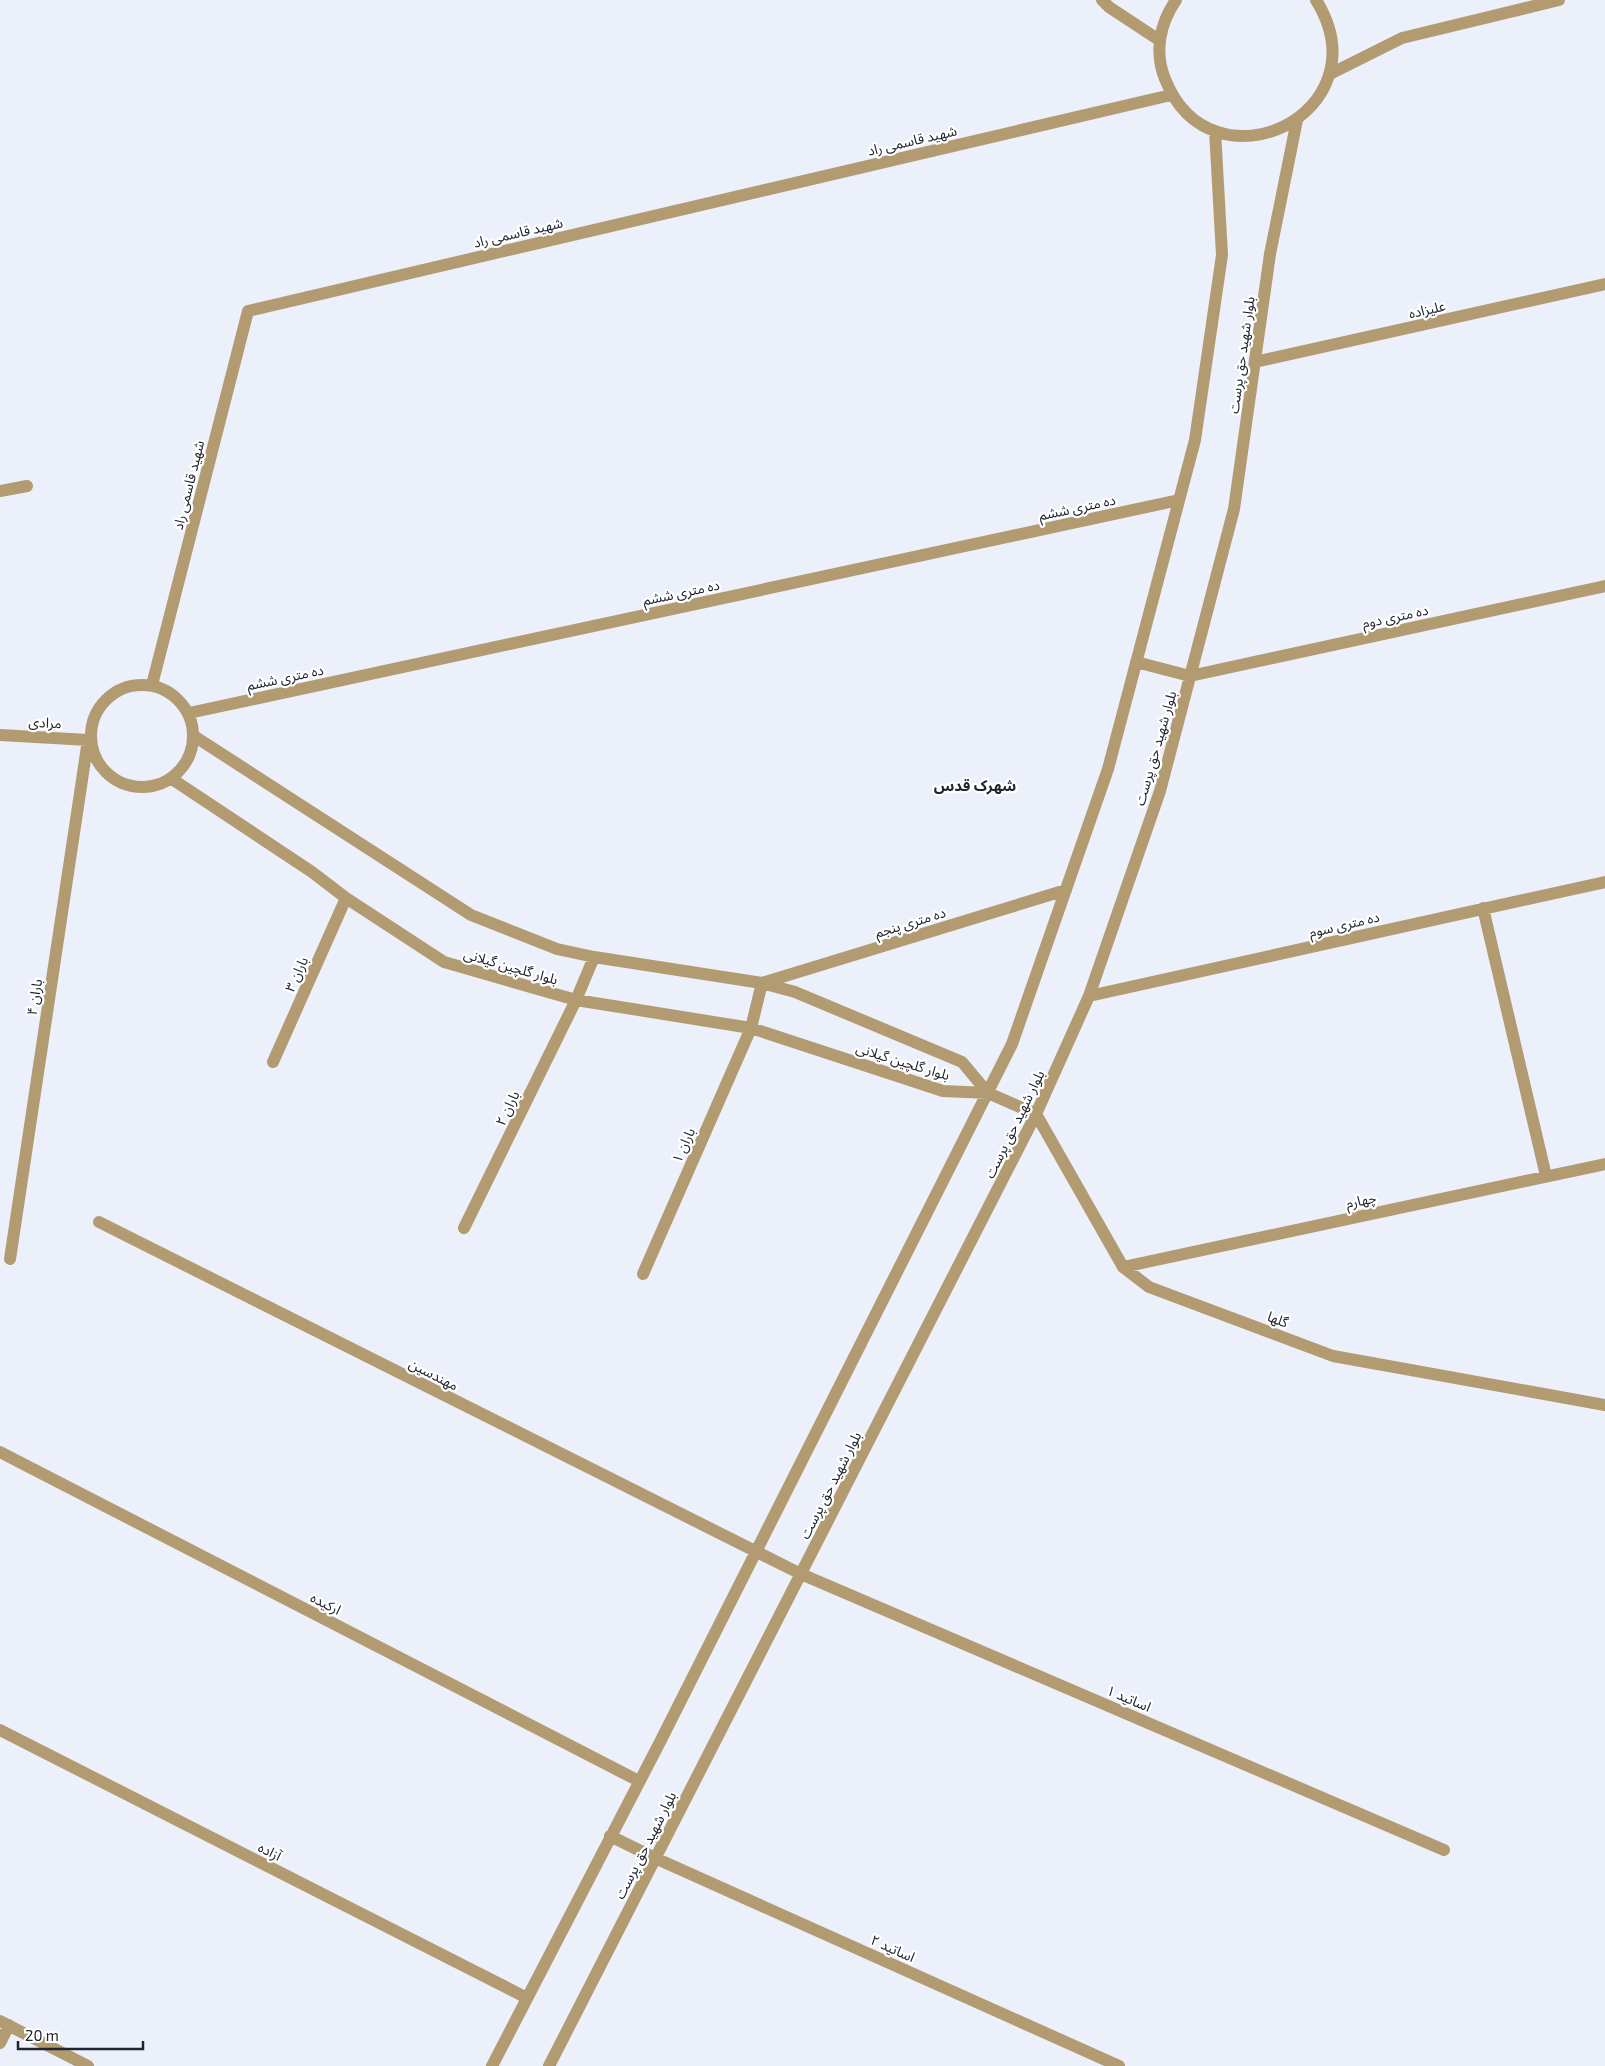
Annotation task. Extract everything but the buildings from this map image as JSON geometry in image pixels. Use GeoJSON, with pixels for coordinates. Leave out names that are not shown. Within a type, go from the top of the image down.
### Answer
{"type":"FeatureCollection","features":[{"type":"Feature","properties":{"kind":"street"},"geometry":{"type":"LineString","coordinates":[[1102,0],[1109,7],[1159,40]]}},
{"type":"Feature","properties":{"kind":"street"},"geometry":{"type":"LineString","coordinates":[[1176,0],[1167,13],[1159,40],[1160,68],[1171,95],[1190,117],[1215,131],[1243,137],[1271,133],[1297,120],[1318,100],[1330,74],[1333,45],[1327,17],[1316,0]]}},
{"type":"Feature","properties":{"kind":"street"},"geometry":{"type":"LineString","coordinates":[[1330,74],[1402,38],[1559,0]]}},
{"type":"Feature","properties":{"kind":"street","name":"شهید قاسمی راد"},"geometry":{"type":"LineString","coordinates":[[152,685],[248,311],[1171,95]]}},
{"type":"Feature","properties":{"kind":"street","name":"بلوار شهید حق پرست"},"geometry":{"type":"LineString","coordinates":[[549,2066],[1036,1114],[1090,996],[1160,792],[1234,509],[1270,254],[1297,120]]}},
{"type":"Feature","properties":{"kind":"street"},"geometry":{"type":"LineString","coordinates":[[492,2066],[756,1552],[1012,1044],[1108,769],[1195,440],[1222,255],[1215,131]]}},
{"type":"Feature","properties":{"kind":"street","name":"علیزاده"},"geometry":{"type":"LineString","coordinates":[[1255,362],[1605,284]]}},
{"type":"Feature","properties":{"kind":"street"},"geometry":{"type":"LineString","coordinates":[[0,491],[27,486]]}},
{"type":"Feature","properties":{"kind":"street","name":"ده متری ششم"},"geometry":{"type":"LineString","coordinates":[[189,713],[1179,500]]}},
{"type":"Feature","properties":{"kind":"street","name":"ده متری دوم"},"geometry":{"type":"LineString","coordinates":[[1190,676],[1605,586]]}},
{"type":"Feature","properties":{"kind":"street"},"geometry":{"type":"LineString","coordinates":[[1136,662],[1190,676]]}},
{"type":"Feature","properties":{"kind":"street"},"geometry":{"type":"LineString","coordinates":[[152,685],[174,695],[189,713],[194,736],[188,760],[172,779],[142,789],[111,779],[96,762],[88,740],[96,709],[120,688],[152,685]]}},
{"type":"Feature","properties":{"kind":"street","name":"مرادی"},"geometry":{"type":"LineString","coordinates":[[0,735],[88,740]]}},
{"type":"Feature","properties":{"kind":"street","name":"بلوار گلچین گیلانی"},"geometry":{"type":"LineString","coordinates":[[194,736],[471,915],[557,949],[594,957],[762,983],[795,992],[962,1062],[988,1093]]}},
{"type":"Feature","properties":{"kind":"street","name":"باران ۴"},"geometry":{"type":"LineString","coordinates":[[10,1260],[88,740]]}},
{"type":"Feature","properties":{"kind":"street","name":"بلوار گلچین گیلانی"},"geometry":{"type":"LineString","coordinates":[[172,779],[312,872],[346,898],[444,962],[576,1000],[751,1028],[943,1091],[988,1093]]}},
{"type":"Feature","properties":{"kind":"street","name":"ده متری سوم"},"geometry":{"type":"LineString","coordinates":[[1090,996],[1605,882]]}},
{"type":"Feature","properties":{"kind":"street","name":"ده متری پنجم"},"geometry":{"type":"LineString","coordinates":[[762,983],[1066,890]]}},
{"type":"Feature","properties":{"kind":"street","name":"باران ۳"},"geometry":{"type":"LineString","coordinates":[[273,1062],[346,898]]}},
{"type":"Feature","properties":{"kind":"street"},"geometry":{"type":"LineString","coordinates":[[1483,908],[1546,1176]]}},
{"type":"Feature","properties":{"kind":"street","name":"باران ۲"},"geometry":{"type":"LineString","coordinates":[[464,1228],[576,1000],[594,957]]}},
{"type":"Feature","properties":{"kind":"street","name":"باران ۱"},"geometry":{"type":"LineString","coordinates":[[643,1274],[751,1028],[762,983]]}},
{"type":"Feature","properties":{"kind":"street"},"geometry":{"type":"LineString","coordinates":[[988,1093],[1036,1114]]}},
{"type":"Feature","properties":{"kind":"street","name":"گلها"},"geometry":{"type":"LineString","coordinates":[[1036,1114],[1123,1267],[1149,1287],[1333,1356],[1605,1405]]}},
{"type":"Feature","properties":{"kind":"street","name":"چهارم"},"geometry":{"type":"LineString","coordinates":[[1123,1267],[1605,1164]]}},
{"type":"Feature","properties":{"kind":"street","name":"مهندسین"},"geometry":{"type":"LineString","coordinates":[[99,1222],[801,1574]]}},
{"type":"Feature","properties":{"kind":"street","name":"ارکیده"},"geometry":{"type":"LineString","coordinates":[[0,1452],[639,1781]]}},
{"type":"Feature","properties":{"kind":"street","name":"اساتید ۱"},"geometry":{"type":"LineString","coordinates":[[801,1574],[1444,1850]]}},
{"type":"Feature","properties":{"kind":"street","name":"آزاده"},"geometry":{"type":"LineString","coordinates":[[0,1730],[527,1998]]}},
{"type":"Feature","properties":{"kind":"street","name":"اساتید ۲"},"geometry":{"type":"LineString","coordinates":[[610,1836],[655,1858],[1119,2066]]}},
{"type":"Feature","properties":{"kind":"street"},"geometry":{"type":"LineString","coordinates":[[0,2043],[4,2023],[88,2066]]}},
{"type":"Feature","properties":{"kind":"district","name":"شهرک قدس"},"geometry":{"type":"Point","coordinates":[975,785]}}]}
